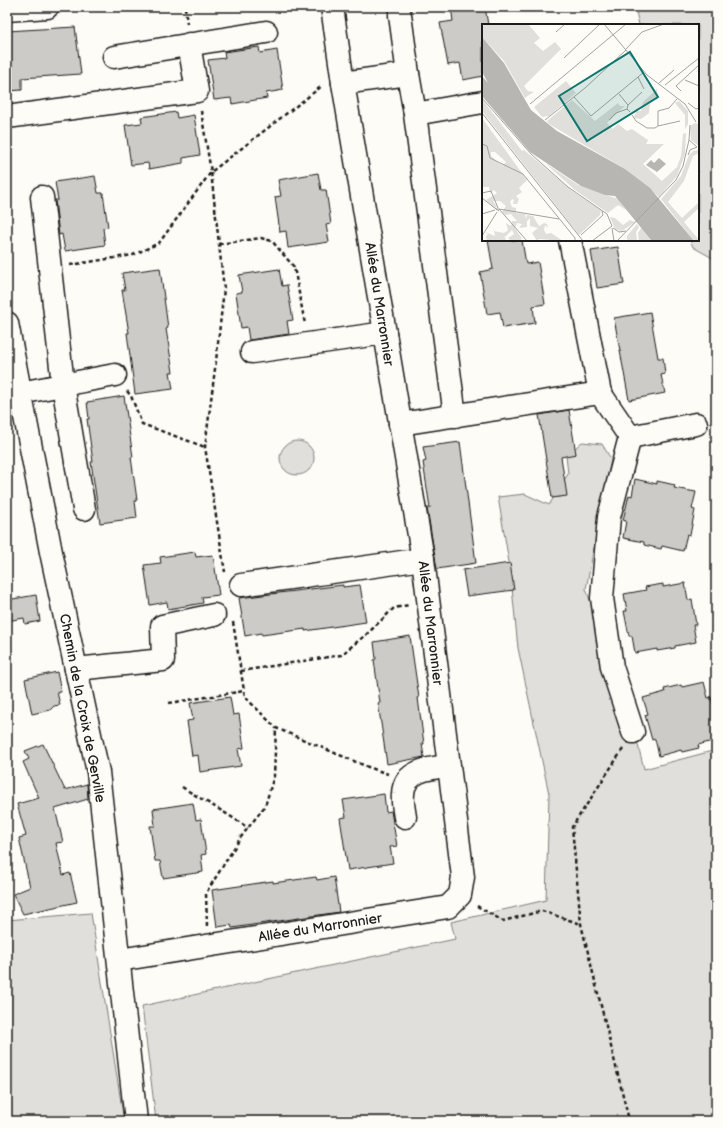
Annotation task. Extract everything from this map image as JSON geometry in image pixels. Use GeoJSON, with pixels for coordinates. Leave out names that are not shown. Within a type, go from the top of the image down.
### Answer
{"type":"FeatureCollection","features":[{"type":"Feature","properties":{"kind":"street"},"geometry":{"type":"LineString","coordinates":[[7,10],[47,7]]}},
{"type":"Feature","properties":{"kind":"street","name":"Allée du Marronnier"},"geometry":{"type":"LineString","coordinates":[[119,960],[448,907],[460,895],[463,877],[423,559],[342,77],[332,7]]}},
{"type":"Feature","properties":{"kind":"street"},"geometry":{"type":"LineString","coordinates":[[400,15],[415,114],[455,416]]}},
{"type":"Feature","properties":{"kind":"street"},"geometry":{"type":"LineString","coordinates":[[114,57],[266,32]]}},
{"type":"Feature","properties":{"kind":"street"},"geometry":{"type":"LineString","coordinates":[[7,117],[197,91],[189,44]]}},
{"type":"Feature","properties":{"kind":"street"},"geometry":{"type":"LineString","coordinates":[[342,77],[408,74]]}},
{"type":"Feature","properties":{"kind":"street"},"geometry":{"type":"LineString","coordinates":[[415,114],[482,102]]}},
{"type":"Feature","properties":{"kind":"street"},"geometry":{"type":"LineString","coordinates":[[42,197],[63,384],[84,509]]}},
{"type":"Feature","properties":{"kind":"street"},"geometry":{"type":"LineString","coordinates":[[570,241],[600,392],[630,437],[609,517],[602,598],[612,667],[634,732]]}},
{"type":"Feature","properties":{"kind":"street","name":"Chemin de la Croix de Gerville"},"geometry":{"type":"LineString","coordinates":[[7,323],[98,772],[136,1121]]}},
{"type":"Feature","properties":{"kind":"street"},"geometry":{"type":"LineString","coordinates":[[252,352],[385,334]]}},
{"type":"Feature","properties":{"kind":"street"},"geometry":{"type":"LineString","coordinates":[[20,393],[115,375]]}},
{"type":"Feature","properties":{"kind":"street"},"geometry":{"type":"LineString","coordinates":[[400,424],[600,392]]}},
{"type":"Feature","properties":{"kind":"street"},"geometry":{"type":"LineString","coordinates":[[630,437],[696,424]]}},
{"type":"Feature","properties":{"kind":"street"},"geometry":{"type":"LineString","coordinates":[[234,582],[423,559]]}},
{"type":"Feature","properties":{"kind":"street"},"geometry":{"type":"LineString","coordinates":[[76,669],[162,660],[162,626],[223,618]]}},
{"type":"Feature","properties":{"kind":"street"},"geometry":{"type":"LineString","coordinates":[[405,817],[403,794],[407,780],[418,772],[449,766]]}},
{"type":"Feature","properties":{"kind":"path"},"geometry":{"type":"LineString","coordinates":[[50,268],[133,255],[159,243],[211,172],[342,77]]}},
{"type":"Feature","properties":{"kind":"path"},"geometry":{"type":"LineString","coordinates":[[197,91],[211,172],[224,289],[204,448],[234,582]]}},
{"type":"Feature","properties":{"kind":"path"},"geometry":{"type":"LineString","coordinates":[[219,244],[261,238],[272,241],[280,249],[294,267],[309,344]]}},
{"type":"Feature","properties":{"kind":"path"},"geometry":{"type":"LineString","coordinates":[[115,375],[131,396],[142,424],[204,448]]}},
{"type":"Feature","properties":{"kind":"path"},"geometry":{"type":"LineString","coordinates":[[241,671],[342,655],[394,608],[428,600]]}},
{"type":"Feature","properties":{"kind":"path"},"geometry":{"type":"LineString","coordinates":[[223,618],[241,671],[245,697],[276,728],[368,767],[407,780]]}},
{"type":"Feature","properties":{"kind":"path"},"geometry":{"type":"LineString","coordinates":[[169,703],[244,691]]}},
{"type":"Feature","properties":{"kind":"path"},"geometry":{"type":"LineString","coordinates":[[207,945],[206,893],[264,806],[274,776],[276,728]]}},
{"type":"Feature","properties":{"kind":"path"},"geometry":{"type":"LineString","coordinates":[[627,1121],[628,1116],[581,924],[572,827],[634,732]]}},
{"type":"Feature","properties":{"kind":"path"},"geometry":{"type":"LineString","coordinates":[[182,787],[213,807],[231,816],[248,828]]}},
{"type":"Feature","properties":{"kind":"path"},"geometry":{"type":"LineString","coordinates":[[460,895],[504,921],[542,911],[581,924]]}},
{"type":"Feature","properties":{"kind":"shaded area"},"geometry":{"type":"Polygon","coordinates":[[[635,7],[716,7],[716,260],[693,247],[690,241],[699,241],[699,24],[639,24],[635,7]]]}},
{"type":"Feature","properties":{"kind":"shaded area"},"geometry":{"type":"Polygon","coordinates":[[[294,441],[300,441],[304,442],[311,448],[314,458],[313,465],[307,472],[300,475],[294,475],[290,474],[283,468],[280,461],[280,455],[281,451],[287,444],[294,441]]]}},
{"type":"Feature","properties":{"kind":"shaded area"},"geometry":{"type":"Polygon","coordinates":[[[582,442],[602,444],[611,459],[586,589],[599,626],[617,661],[644,769],[716,750],[716,1121],[156,1121],[142,1006],[455,939],[451,922],[546,900],[549,794],[518,648],[510,568],[498,497],[525,494],[549,505],[568,474],[566,456],[582,442]]]}},
{"type":"Feature","properties":{"kind":"shaded area"},"geometry":{"type":"Polygon","coordinates":[[[91,913],[124,1121],[7,1121],[7,920],[91,913]]]}},
{"type":"Feature","properties":{"kind":"building"},"geometry":{"type":"Polygon","coordinates":[[[451,7],[485,7],[488,24],[482,24],[482,76],[463,80],[460,63],[448,65],[440,23],[453,21],[451,7]]]}},
{"type":"Feature","properties":{"kind":"building"},"geometry":{"type":"Polygon","coordinates":[[[75,27],[81,74],[22,78],[22,90],[7,91],[7,31],[75,27]]]}},
{"type":"Feature","properties":{"kind":"building"},"geometry":{"type":"Polygon","coordinates":[[[259,47],[260,53],[277,50],[283,90],[266,93],[267,98],[232,104],[231,98],[214,100],[208,60],[225,58],[224,52],[259,47]]]}},
{"type":"Feature","properties":{"kind":"building"},"geometry":{"type":"Polygon","coordinates":[[[176,112],[177,118],[194,115],[200,155],[183,158],[183,163],[149,169],[148,163],[131,165],[125,125],[142,123],[141,117],[176,112]]]}},
{"type":"Feature","properties":{"kind":"building"},"geometry":{"type":"Polygon","coordinates":[[[318,173],[321,190],[326,190],[331,224],[326,225],[329,242],[288,248],[286,231],[280,232],[275,197],[281,196],[278,180],[318,173]]]}},
{"type":"Feature","properties":{"kind":"building"},"geometry":{"type":"Polygon","coordinates":[[[95,176],[98,193],[103,193],[108,227],[103,228],[105,245],[65,251],[62,234],[59,235],[55,200],[58,200],[55,182],[95,176]]]}},
{"type":"Feature","properties":{"kind":"building"},"geometry":{"type":"Polygon","coordinates":[[[488,241],[522,241],[526,264],[538,262],[545,304],[533,306],[535,323],[503,328],[500,312],[487,314],[480,272],[493,269],[488,241]]]}},
{"type":"Feature","properties":{"kind":"building"},"geometry":{"type":"Polygon","coordinates":[[[618,247],[624,284],[597,288],[591,251],[618,247]]]}},
{"type":"Feature","properties":{"kind":"building"},"geometry":{"type":"Polygon","coordinates":[[[160,268],[168,328],[166,329],[173,372],[170,372],[173,389],[135,394],[127,333],[129,333],[122,290],[125,290],[122,273],[160,268]]]}},
{"type":"Feature","properties":{"kind":"building"},"geometry":{"type":"Polygon","coordinates":[[[279,269],[282,286],[287,285],[293,320],[287,321],[289,334],[249,340],[247,327],[241,328],[236,293],[242,292],[239,275],[279,269]]]}},
{"type":"Feature","properties":{"kind":"building"},"geometry":{"type":"Polygon","coordinates":[[[650,312],[658,358],[663,358],[665,374],[661,375],[665,393],[629,400],[614,318],[650,312]]]}},
{"type":"Feature","properties":{"kind":"building"},"geometry":{"type":"Polygon","coordinates":[[[124,396],[133,457],[131,457],[137,500],[135,501],[137,518],[100,523],[91,462],[93,462],[87,419],[89,419],[87,402],[124,396]]]}},
{"type":"Feature","properties":{"kind":"building"},"geometry":{"type":"Polygon","coordinates":[[[569,410],[576,454],[561,457],[567,496],[552,498],[539,415],[569,410]]]}},
{"type":"Feature","properties":{"kind":"building"},"geometry":{"type":"Polygon","coordinates":[[[460,442],[476,563],[437,569],[427,508],[430,508],[423,462],[426,461],[423,447],[460,442]]]}},
{"type":"Feature","properties":{"kind":"building"},"geometry":{"type":"Polygon","coordinates":[[[635,479],[657,484],[657,481],[675,485],[674,488],[696,492],[692,509],[695,510],[690,535],[687,534],[683,551],[662,546],[661,549],[644,545],[644,542],[623,538],[626,521],[623,520],[629,495],[632,496],[635,479]]]}},
{"type":"Feature","properties":{"kind":"building"},"geometry":{"type":"Polygon","coordinates":[[[195,552],[196,557],[213,555],[219,595],[202,597],[203,603],[168,609],[167,602],[150,605],[144,565],[161,563],[160,557],[195,552]]]}},
{"type":"Feature","properties":{"kind":"building"},"geometry":{"type":"Polygon","coordinates":[[[510,563],[514,590],[467,596],[463,570],[510,563]]]}},
{"type":"Feature","properties":{"kind":"building"},"geometry":{"type":"Polygon","coordinates":[[[685,583],[688,600],[692,599],[696,625],[693,625],[696,642],[675,646],[675,648],[657,651],[657,649],[635,653],[632,636],[629,636],[624,611],[627,611],[624,594],[646,590],[645,587],[663,584],[663,587],[685,583]]]}},
{"type":"Feature","properties":{"kind":"building"},"geometry":{"type":"Polygon","coordinates":[[[343,585],[343,587],[360,585],[366,622],[305,631],[305,629],[245,636],[239,598],[343,585]]]}},
{"type":"Feature","properties":{"kind":"building"},"geometry":{"type":"Polygon","coordinates":[[[36,595],[40,621],[25,624],[24,618],[7,621],[7,600],[36,595]]]}},
{"type":"Feature","properties":{"kind":"building"},"geometry":{"type":"Polygon","coordinates":[[[410,636],[419,698],[424,757],[387,764],[378,703],[380,703],[374,660],[376,659],[374,642],[410,636]]]}},
{"type":"Feature","properties":{"kind":"building"},"geometry":{"type":"Polygon","coordinates":[[[57,672],[61,692],[57,692],[60,705],[54,706],[50,710],[32,714],[25,679],[57,672]]]}},
{"type":"Feature","properties":{"kind":"building"},"geometry":{"type":"Polygon","coordinates":[[[704,682],[708,698],[711,697],[716,715],[716,740],[698,745],[699,748],[682,752],[681,750],[659,756],[655,739],[652,740],[645,715],[648,714],[643,698],[665,692],[664,689],[704,682]]]}},
{"type":"Feature","properties":{"kind":"building"},"geometry":{"type":"Polygon","coordinates":[[[230,697],[233,715],[239,714],[244,748],[238,749],[241,766],[200,772],[198,755],[192,756],[187,721],[193,720],[190,703],[230,697]]]}},
{"type":"Feature","properties":{"kind":"building"},"geometry":{"type":"Polygon","coordinates":[[[43,744],[65,790],[87,784],[88,799],[55,809],[63,842],[56,843],[63,875],[70,873],[77,902],[23,914],[13,894],[30,887],[19,838],[26,836],[17,804],[39,798],[23,762],[29,759],[25,751],[43,744]]]}},
{"type":"Feature","properties":{"kind":"building"},"geometry":{"type":"Polygon","coordinates":[[[384,794],[386,812],[391,811],[397,846],[390,847],[393,863],[348,870],[340,818],[346,817],[343,800],[384,794]]]}},
{"type":"Feature","properties":{"kind":"building"},"geometry":{"type":"Polygon","coordinates":[[[193,803],[196,820],[201,819],[206,854],[201,855],[203,872],[163,878],[160,861],[155,861],[150,826],[155,826],[153,809],[193,803]]]}},
{"type":"Feature","properties":{"kind":"building"},"geometry":{"type":"Polygon","coordinates":[[[316,877],[317,880],[334,877],[339,912],[232,928],[231,925],[217,927],[212,890],[273,881],[273,883],[316,877]]]}}]}
